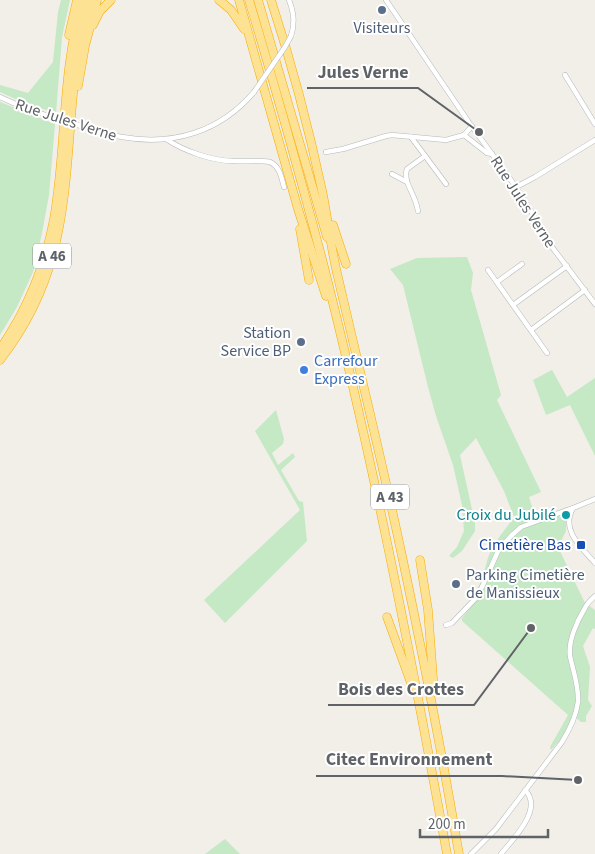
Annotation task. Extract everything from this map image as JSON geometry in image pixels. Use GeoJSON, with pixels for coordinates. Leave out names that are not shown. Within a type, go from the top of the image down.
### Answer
{"type":"FeatureCollection","features":[{"type":"Feature","properties":{"kind":"highway"},"geometry":{"type":"LineString","coordinates":[[64,109],[67,48],[77,0]]}},
{"type":"Feature","properties":{"kind":"highway","name":"A 46"},"geometry":{"type":"LineString","coordinates":[[0,349],[24,310],[46,254],[57,199],[64,109],[72,45],[83,0]]}},
{"type":"Feature","properties":{"kind":"highway","name":"A 46"},"geometry":{"type":"LineString","coordinates":[[0,360],[30,313],[45,280],[57,238],[64,197],[76,63],[90,0]]}},
{"type":"Feature","properties":{"kind":"highway"},"geometry":{"type":"LineString","coordinates":[[69,141],[84,46],[97,0]]}},
{"type":"Feature","properties":{"kind":"highway"},"geometry":{"type":"LineString","coordinates":[[84,46],[98,15],[111,0]]}},
{"type":"Feature","properties":{"kind":"highway"},"geometry":{"type":"LineString","coordinates":[[219,0],[237,18],[250,42]]}},
{"type":"Feature","properties":{"kind":"highway"},"geometry":{"type":"LineString","coordinates":[[239,0],[292,190],[344,352]]}},
{"type":"Feature","properties":{"kind":"highway","name":"A 43"},"geometry":{"type":"LineString","coordinates":[[249,0],[296,163],[344,352],[387,541],[447,854]]}},
{"type":"Feature","properties":{"kind":"highway","name":"A 43"},"geometry":{"type":"LineString","coordinates":[[258,0],[336,270],[362,376],[389,493],[436,724],[460,854]]}},
{"type":"Feature","properties":{"kind":"highway"},"geometry":{"type":"LineString","coordinates":[[271,0],[304,113],[323,197],[336,270]]}},
{"type":"Feature","properties":{"kind":"highway"},"geometry":{"type":"LineString","coordinates":[[292,190],[309,280]]}},
{"type":"Feature","properties":{"kind":"highway"},"geometry":{"type":"LineString","coordinates":[[323,197],[346,264]]}},
{"type":"Feature","properties":{"kind":"highway"},"geometry":{"type":"LineString","coordinates":[[420,560],[428,610],[436,724]]}},
{"type":"Feature","properties":{"kind":"highway"},"geometry":{"type":"LineString","coordinates":[[387,616],[419,706]]}},
{"type":"Feature","properties":{"kind":"street","name":"Rue Jules Verne"},"geometry":{"type":"LineString","coordinates":[[0,98],[50,117],[122,138],[143,140],[166,139],[197,132],[218,124],[234,113],[254,92],[291,36],[294,17],[289,0]]}},
{"type":"Feature","properties":{"kind":"street","name":"Rue Jules Verne"},"geometry":{"type":"LineString","coordinates":[[386,0],[515,186],[549,243],[595,304]]}},
{"type":"Feature","properties":{"kind":"street"},"geometry":{"type":"LineString","coordinates":[[565,75],[595,124]]}},
{"type":"Feature","properties":{"kind":"street"},"geometry":{"type":"LineString","coordinates":[[326,152],[392,135],[446,140],[464,135],[472,126]]}},
{"type":"Feature","properties":{"kind":"street"},"geometry":{"type":"LineString","coordinates":[[464,135],[487,153],[492,154]]}},
{"type":"Feature","properties":{"kind":"street"},"geometry":{"type":"LineString","coordinates":[[411,137],[446,184]]}},
{"type":"Feature","properties":{"kind":"street"},"geometry":{"type":"LineString","coordinates":[[166,139],[175,145],[215,159],[235,162],[270,162],[278,168],[284,187]]}},
{"type":"Feature","properties":{"kind":"street"},"geometry":{"type":"LineString","coordinates":[[515,186],[534,177],[595,140]]}},
{"type":"Feature","properties":{"kind":"street"},"geometry":{"type":"LineString","coordinates":[[418,211],[406,173],[407,169],[425,156]]}},
{"type":"Feature","properties":{"kind":"street"},"geometry":{"type":"LineString","coordinates":[[392,174],[407,181]]}},
{"type":"Feature","properties":{"kind":"street"},"geometry":{"type":"LineString","coordinates":[[497,282],[522,264]]}},
{"type":"Feature","properties":{"kind":"street"},"geometry":{"type":"LineString","coordinates":[[513,304],[566,266]]}},
{"type":"Feature","properties":{"kind":"street"},"geometry":{"type":"LineString","coordinates":[[488,270],[547,353]]}},
{"type":"Feature","properties":{"kind":"street"},"geometry":{"type":"LineString","coordinates":[[531,330],[585,290]]}},
{"type":"Feature","properties":{"kind":"street"},"geometry":{"type":"LineString","coordinates":[[446,625],[452,623],[476,598],[500,549],[521,527],[595,499]]}},
{"type":"Feature","properties":{"kind":"street"},"geometry":{"type":"LineString","coordinates":[[573,508],[569,518],[569,526],[573,538],[595,563]]}},
{"type":"Feature","properties":{"kind":"street"},"geometry":{"type":"LineString","coordinates":[[471,854],[490,836],[562,742],[573,723],[578,691],[570,654],[571,642],[585,607],[595,596]]}},
{"type":"Feature","properties":{"kind":"street"},"geometry":{"type":"LineString","coordinates":[[501,854],[522,828],[530,814],[531,802],[525,790]]}},
{"type":"Feature","properties":{"kind":"green space"},"geometry":{"type":"Polygon","coordinates":[[[61,0],[70,0],[62,37],[56,113],[24,103],[0,92],[0,85],[28,93],[53,62],[61,0]]]}},
{"type":"Feature","properties":{"kind":"green space"},"geometry":{"type":"Polygon","coordinates":[[[0,102],[55,124],[49,195],[33,272],[17,307],[0,335],[0,102]]]}},
{"type":"Feature","properties":{"kind":"green space"},"geometry":{"type":"Polygon","coordinates":[[[467,257],[473,273],[471,290],[501,395],[497,400],[541,492],[529,497],[536,519],[567,507],[566,531],[558,547],[585,603],[595,610],[595,629],[593,628],[583,646],[590,667],[588,700],[592,706],[586,716],[586,722],[581,722],[573,715],[564,735],[551,750],[550,747],[568,715],[462,621],[462,618],[481,595],[477,589],[490,553],[514,517],[504,491],[476,438],[460,455],[475,523],[475,531],[462,551],[453,558],[449,556],[457,547],[464,531],[462,505],[453,465],[428,387],[403,285],[390,269],[417,258],[467,257]]]}},
{"type":"Feature","properties":{"kind":"green space"},"geometry":{"type":"Polygon","coordinates":[[[552,370],[567,397],[595,378],[595,456],[570,405],[546,415],[533,380],[552,370]]]}},
{"type":"Feature","properties":{"kind":"green space"},"geometry":{"type":"Polygon","coordinates":[[[276,410],[284,439],[283,444],[272,453],[278,465],[293,453],[295,457],[281,470],[299,501],[303,502],[307,541],[225,623],[204,600],[300,510],[255,431],[276,410]]]}},
{"type":"Feature","properties":{"kind":"green space"},"geometry":{"type":"Polygon","coordinates":[[[225,839],[240,854],[205,854],[225,839]]]}},
{"type":"Feature","properties":{"kind":"place","name":"Visiteurs"},"geometry":{"type":"Point","coordinates":[382,10]}},
{"type":"Feature","properties":{"kind":"place","name":"Jules Verne"},"geometry":{"type":"Point","coordinates":[479,132]}},
{"type":"Feature","properties":{"kind":"place","name":"Station Service BP"},"geometry":{"type":"Point","coordinates":[301,342]}},
{"type":"Feature","properties":{"kind":"place","name":"Carrefour Express"},"geometry":{"type":"Point","coordinates":[304,370]}},
{"type":"Feature","properties":{"kind":"place","name":"Croix du Jubilé"},"geometry":{"type":"Point","coordinates":[566,515]}},
{"type":"Feature","properties":{"kind":"place","name":"Cimetière Bas"},"geometry":{"type":"Point","coordinates":[581,545]}},
{"type":"Feature","properties":{"kind":"place","name":"Parking Cimetière de Manissieux"},"geometry":{"type":"Point","coordinates":[456,584]}},
{"type":"Feature","properties":{"kind":"place","name":"Bois des Crottes"},"geometry":{"type":"Point","coordinates":[531,628]}},
{"type":"Feature","properties":{"kind":"place","name":"Citec Environnement"},"geometry":{"type":"Point","coordinates":[578,780]}}]}
